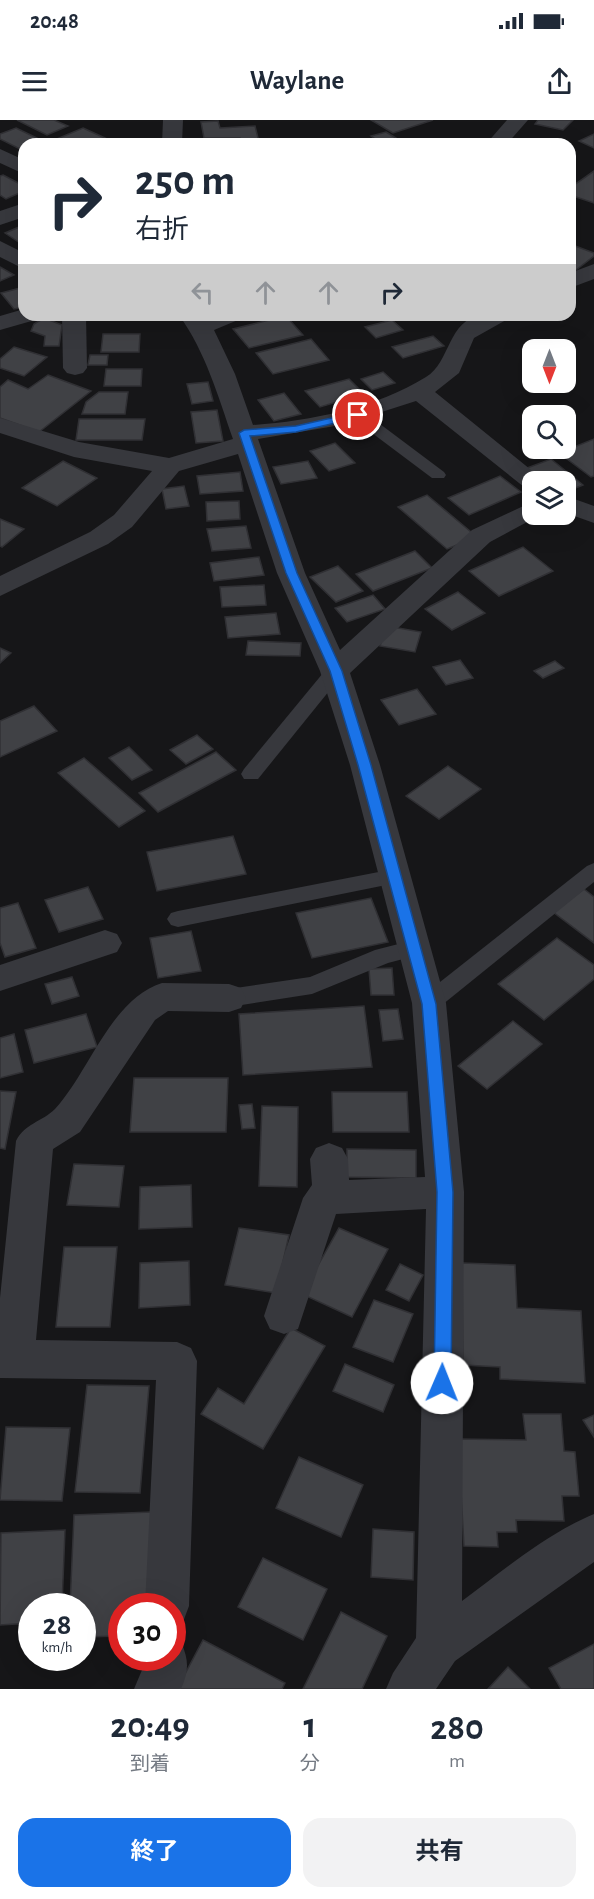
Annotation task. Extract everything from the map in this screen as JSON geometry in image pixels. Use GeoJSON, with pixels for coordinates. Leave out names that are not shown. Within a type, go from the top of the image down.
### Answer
{"type":"FeatureCollection","features":[{"type":"Feature","properties":{"kind":"street"},"geometry":{"type":"LineString","coordinates":[[172,138],[173,120]]}},
{"type":"Feature","properties":{"kind":"street"},"geometry":{"type":"LineString","coordinates":[[502,138],[519,120]]}},
{"type":"Feature","properties":{"kind":"street"},"geometry":{"type":"LineString","coordinates":[[0,155],[18,165]]}},
{"type":"Feature","properties":{"kind":"street"},"geometry":{"type":"LineString","coordinates":[[0,219],[18,212]]}},
{"type":"Feature","properties":{"kind":"street"},"geometry":{"type":"LineString","coordinates":[[0,248],[18,258]]}},
{"type":"Feature","properties":{"kind":"street"},"geometry":{"type":"LineString","coordinates":[[576,278],[594,271]]}},
{"type":"Feature","properties":{"kind":"street"},"geometry":{"type":"LineString","coordinates":[[0,323],[18,318]]}},
{"type":"Feature","properties":{"kind":"street"},"geometry":{"type":"LineString","coordinates":[[74,321],[75,368]]}},
{"type":"Feature","properties":{"kind":"street"},"geometry":{"type":"LineString","coordinates":[[196,321],[224,374],[291,573],[336,671],[365,765],[429,1004],[445,1192],[439,1645]]}},
{"type":"Feature","properties":{"kind":"street"},"geometry":{"type":"LineString","coordinates":[[0,587],[99,538],[123,521],[170,466],[246,438],[358,415],[418,391],[444,376],[453,364],[462,338],[468,331],[487,321]]}},
{"type":"Feature","properties":{"kind":"street"},"geometry":{"type":"LineString","coordinates":[[418,391],[522,473]]}},
{"type":"Feature","properties":{"kind":"street"},"geometry":{"type":"LineString","coordinates":[[6,432],[74,449],[170,466]]}},
{"type":"Feature","properties":{"kind":"street"},"geometry":{"type":"LineString","coordinates":[[576,508],[594,515]]}},
{"type":"Feature","properties":{"kind":"street"},"geometry":{"type":"LineString","coordinates":[[336,671],[481,536],[522,515]]}},
{"type":"Feature","properties":{"kind":"street"},"geometry":{"type":"LineString","coordinates":[[0,978],[105,943]]}},
{"type":"Feature","properties":{"kind":"street"},"geometry":{"type":"LineString","coordinates":[[168,1593],[177,1361],[7,1359],[35,1141],[66,1120],[143,1010],[162,997],[229,998]]}},
{"type":"Feature","properties":{"kind":"street"},"geometry":{"type":"LineString","coordinates":[[329,1159],[331,1197]]}},
{"type":"Feature","properties":{"kind":"street"},"geometry":{"type":"LineString","coordinates":[[284,1316],[322,1198],[445,1192]]}},
{"type":"Feature","properties":{"kind":"street"},"geometry":{"type":"LineString","coordinates":[[409,1689],[439,1645],[593,1538]]}},
{"type":"Feature","properties":{"kind":"street"},"geometry":{"type":"LineString","coordinates":[[157,1689],[165,1671]]}},
{"type":"Feature","properties":{"kind":"lane"},"geometry":{"type":"LineString","coordinates":[[358,415],[438,475]]}},
{"type":"Feature","properties":{"kind":"lane"},"geometry":{"type":"LineString","coordinates":[[251,774],[336,671]]}},
{"type":"Feature","properties":{"kind":"lane"},"geometry":{"type":"LineString","coordinates":[[429,1004],[594,872]]}},
{"type":"Feature","properties":{"kind":"lane"},"geometry":{"type":"LineString","coordinates":[[178,919],[394,877]]}},
{"type":"Feature","properties":{"kind":"lane"},"geometry":{"type":"LineString","coordinates":[[229,998],[312,985],[383,956],[414,948]]}},
{"type":"Feature","properties":{"kind":"building"},"geometry":{"type":"Polygon","coordinates":[[[17,120],[54,120],[68,126],[47,135],[17,120]]]}},
{"type":"Feature","properties":{"kind":"building"},"geometry":{"type":"Polygon","coordinates":[[[371,120],[433,120],[393,133],[371,120]]]}},
{"type":"Feature","properties":{"kind":"building"},"geometry":{"type":"Polygon","coordinates":[[[538,120],[573,120],[563,130],[535,124],[538,120]]]}},
{"type":"Feature","properties":{"kind":"building"},"geometry":{"type":"Polygon","coordinates":[[[218,121],[220,128],[255,126],[258,138],[204,138],[201,122],[218,121]]]}},
{"type":"Feature","properties":{"kind":"building"},"geometry":{"type":"Polygon","coordinates":[[[16,128],[37,138],[18,138],[18,148],[0,139],[0,134],[16,128]]]}},
{"type":"Feature","properties":{"kind":"building"},"geometry":{"type":"Polygon","coordinates":[[[83,128],[105,138],[59,138],[83,128]]]}},
{"type":"Feature","properties":{"kind":"building"},"geometry":{"type":"Polygon","coordinates":[[[386,132],[396,138],[374,138],[371,136],[386,132]]]}},
{"type":"Feature","properties":{"kind":"building"},"geometry":{"type":"Polygon","coordinates":[[[594,134],[594,148],[579,141],[594,134]]]}},
{"type":"Feature","properties":{"kind":"building"},"geometry":{"type":"Polygon","coordinates":[[[594,171],[594,203],[576,197],[576,184],[594,171]]]}},
{"type":"Feature","properties":{"kind":"building"},"geometry":{"type":"Polygon","coordinates":[[[3,175],[18,183],[18,194],[6,199],[0,195],[0,176],[3,175]]]}},
{"type":"Feature","properties":{"kind":"building"},"geometry":{"type":"Polygon","coordinates":[[[18,228],[18,242],[5,233],[18,228]]]}},
{"type":"Feature","properties":{"kind":"building"},"geometry":{"type":"Polygon","coordinates":[[[576,246],[594,253],[594,256],[576,270],[576,246]]]}},
{"type":"Feature","properties":{"kind":"building"},"geometry":{"type":"Polygon","coordinates":[[[0,267],[14,275],[0,281],[0,267]]]}},
{"type":"Feature","properties":{"kind":"building"},"geometry":{"type":"Polygon","coordinates":[[[18,289],[18,308],[14,309],[1,293],[18,289]]]}},
{"type":"Feature","properties":{"kind":"building"},"geometry":{"type":"Polygon","coordinates":[[[39,321],[52,321],[62,325],[59,346],[44,346],[45,336],[31,331],[34,324],[39,321]]]}},
{"type":"Feature","properties":{"kind":"building"},"geometry":{"type":"Polygon","coordinates":[[[266,321],[290,321],[303,335],[249,348],[233,329],[266,321]]]}},
{"type":"Feature","properties":{"kind":"building"},"geometry":{"type":"Polygon","coordinates":[[[393,321],[403,330],[376,338],[365,327],[393,321]]]}},
{"type":"Feature","properties":{"kind":"building"},"geometry":{"type":"Polygon","coordinates":[[[103,334],[140,334],[139,352],[101,352],[103,334]]]}},
{"type":"Feature","properties":{"kind":"building"},"geometry":{"type":"Polygon","coordinates":[[[433,336],[444,346],[403,358],[392,347],[433,336]]]}},
{"type":"Feature","properties":{"kind":"building"},"geometry":{"type":"Polygon","coordinates":[[[311,339],[329,360],[273,374],[256,353],[311,339]]]}},
{"type":"Feature","properties":{"kind":"building"},"geometry":{"type":"Polygon","coordinates":[[[14,347],[47,357],[24,376],[0,368],[0,359],[14,347]]]}},
{"type":"Feature","properties":{"kind":"building"},"geometry":{"type":"Polygon","coordinates":[[[90,355],[108,355],[107,365],[88,365],[90,355]]]}},
{"type":"Feature","properties":{"kind":"building"},"geometry":{"type":"Polygon","coordinates":[[[106,369],[142,369],[141,386],[104,386],[106,369]]]}},
{"type":"Feature","properties":{"kind":"building"},"geometry":{"type":"Polygon","coordinates":[[[383,372],[395,383],[372,390],[361,379],[383,372]]]}},
{"type":"Feature","properties":{"kind":"building"},"geometry":{"type":"Polygon","coordinates":[[[48,375],[91,391],[39,432],[0,418],[0,387],[8,380],[28,389],[48,375]]]}},
{"type":"Feature","properties":{"kind":"building"},"geometry":{"type":"Polygon","coordinates":[[[349,379],[364,394],[320,407],[305,391],[349,379]]]}},
{"type":"Feature","properties":{"kind":"building"},"geometry":{"type":"Polygon","coordinates":[[[208,382],[213,401],[192,404],[187,384],[208,382]]]}},
{"type":"Feature","properties":{"kind":"building"},"geometry":{"type":"Polygon","coordinates":[[[99,392],[128,392],[125,414],[82,414],[86,402],[99,392]]]}},
{"type":"Feature","properties":{"kind":"building"},"geometry":{"type":"Polygon","coordinates":[[[284,393],[301,414],[274,421],[258,400],[284,393]]]}},
{"type":"Feature","properties":{"kind":"building"},"geometry":{"type":"Polygon","coordinates":[[[217,410],[223,441],[196,443],[191,412],[217,410]]]}},
{"type":"Feature","properties":{"kind":"building"},"geometry":{"type":"Polygon","coordinates":[[[79,419],[145,419],[142,440],[76,440],[79,419]]]}},
{"type":"Feature","properties":{"kind":"building"},"geometry":{"type":"Polygon","coordinates":[[[594,439],[594,476],[591,477],[567,459],[576,459],[576,446],[594,439]]]}},
{"type":"Feature","properties":{"kind":"building"},"geometry":{"type":"Polygon","coordinates":[[[335,443],[355,463],[329,471],[310,451],[335,443]]]}},
{"type":"Feature","properties":{"kind":"building"},"geometry":{"type":"Polygon","coordinates":[[[551,459],[566,471],[531,471],[527,468],[551,459]]]}},
{"type":"Feature","properties":{"kind":"building"},"geometry":{"type":"Polygon","coordinates":[[[63,461],[97,478],[57,506],[22,488],[63,461]]]}},
{"type":"Feature","properties":{"kind":"building"},"geometry":{"type":"Polygon","coordinates":[[[308,461],[317,478],[281,484],[273,467],[308,461]]]}},
{"type":"Feature","properties":{"kind":"building"},"geometry":{"type":"Polygon","coordinates":[[[240,472],[243,491],[200,494],[197,476],[240,472]]]}},
{"type":"Feature","properties":{"kind":"building"},"geometry":{"type":"Polygon","coordinates":[[[500,476],[521,492],[469,515],[448,498],[500,476]]]}},
{"type":"Feature","properties":{"kind":"building"},"geometry":{"type":"Polygon","coordinates":[[[576,479],[583,485],[576,488],[576,479]]]}},
{"type":"Feature","properties":{"kind":"building"},"geometry":{"type":"Polygon","coordinates":[[[184,486],[189,506],[166,509],[162,489],[184,486]]]}},
{"type":"Feature","properties":{"kind":"building"},"geometry":{"type":"Polygon","coordinates":[[[427,495],[477,537],[447,549],[398,507],[427,495]]]}},
{"type":"Feature","properties":{"kind":"building"},"geometry":{"type":"Polygon","coordinates":[[[239,501],[240,519],[207,521],[206,502],[239,501]]]}},
{"type":"Feature","properties":{"kind":"building"},"geometry":{"type":"Polygon","coordinates":[[[0,519],[24,529],[2,547],[0,546],[0,519]]]}},
{"type":"Feature","properties":{"kind":"building"},"geometry":{"type":"Polygon","coordinates":[[[246,526],[251,548],[212,551],[207,529],[246,526]]]}},
{"type":"Feature","properties":{"kind":"building"},"geometry":{"type":"Polygon","coordinates":[[[523,547],[553,571],[499,596],[469,571],[523,547]]]}},
{"type":"Feature","properties":{"kind":"building"},"geometry":{"type":"Polygon","coordinates":[[[415,551],[432,568],[373,591],[356,574],[415,551]]]}},
{"type":"Feature","properties":{"kind":"building"},"geometry":{"type":"Polygon","coordinates":[[[259,557],[264,575],[214,581],[210,563],[259,557]]]}},
{"type":"Feature","properties":{"kind":"building"},"geometry":{"type":"Polygon","coordinates":[[[338,566],[363,591],[336,602],[310,577],[338,566]]]}},
{"type":"Feature","properties":{"kind":"building"},"geometry":{"type":"Polygon","coordinates":[[[264,585],[266,605],[222,607],[220,587],[264,585]]]}},
{"type":"Feature","properties":{"kind":"building"},"geometry":{"type":"Polygon","coordinates":[[[458,592],[485,613],[452,630],[425,609],[458,592]]]}},
{"type":"Feature","properties":{"kind":"building"},"geometry":{"type":"Polygon","coordinates":[[[373,595],[385,609],[347,622],[335,608],[373,595]]]}},
{"type":"Feature","properties":{"kind":"building"},"geometry":{"type":"Polygon","coordinates":[[[276,613],[280,634],[228,638],[225,617],[276,613]]]}},
{"type":"Feature","properties":{"kind":"building"},"geometry":{"type":"Polygon","coordinates":[[[387,626],[421,632],[415,652],[380,646],[387,626]]]}},
{"type":"Feature","properties":{"kind":"building"},"geometry":{"type":"Polygon","coordinates":[[[248,641],[301,643],[300,656],[246,655],[248,641]]]}},
{"type":"Feature","properties":{"kind":"building"},"geometry":{"type":"Polygon","coordinates":[[[0,648],[11,653],[0,663],[0,648]]]}},
{"type":"Feature","properties":{"kind":"building"},"geometry":{"type":"Polygon","coordinates":[[[460,660],[473,678],[446,685],[433,667],[460,660]]]}},
{"type":"Feature","properties":{"kind":"building"},"geometry":{"type":"Polygon","coordinates":[[[555,661],[564,668],[543,678],[534,671],[555,661]]]}},
{"type":"Feature","properties":{"kind":"building"},"geometry":{"type":"Polygon","coordinates":[[[417,689],[436,714],[399,725],[381,700],[417,689]]]}},
{"type":"Feature","properties":{"kind":"building"},"geometry":{"type":"Polygon","coordinates":[[[34,706],[57,731],[0,757],[0,721],[34,706]]]}},
{"type":"Feature","properties":{"kind":"building"},"geometry":{"type":"Polygon","coordinates":[[[197,735],[213,749],[186,764],[170,750],[197,735]]]}},
{"type":"Feature","properties":{"kind":"building"},"geometry":{"type":"Polygon","coordinates":[[[129,747],[152,770],[132,780],[109,758],[129,747]]]}},
{"type":"Feature","properties":{"kind":"building"},"geometry":{"type":"Polygon","coordinates":[[[216,752],[236,770],[158,812],[139,793],[216,752]]]}},
{"type":"Feature","properties":{"kind":"building"},"geometry":{"type":"Polygon","coordinates":[[[84,758],[145,811],[119,827],[58,773],[84,758]]]}},
{"type":"Feature","properties":{"kind":"building"},"geometry":{"type":"Polygon","coordinates":[[[448,766],[481,789],[439,819],[406,796],[448,766]]]}},
{"type":"Feature","properties":{"kind":"building"},"geometry":{"type":"Polygon","coordinates":[[[233,836],[246,874],[157,891],[147,852],[233,836]]]}},
{"type":"Feature","properties":{"kind":"building"},"geometry":{"type":"Polygon","coordinates":[[[88,887],[103,919],[59,932],[45,900],[88,887]]]}},
{"type":"Feature","properties":{"kind":"building"},"geometry":{"type":"Polygon","coordinates":[[[584,889],[594,897],[594,943],[553,912],[584,889]]]}},
{"type":"Feature","properties":{"kind":"building"},"geometry":{"type":"Polygon","coordinates":[[[371,898],[388,942],[312,958],[296,913],[371,898]]]}},
{"type":"Feature","properties":{"kind":"building"},"geometry":{"type":"Polygon","coordinates":[[[18,903],[36,948],[5,957],[0,943],[0,908],[18,903]]]}},
{"type":"Feature","properties":{"kind":"building"},"geometry":{"type":"Polygon","coordinates":[[[191,931],[201,971],[158,978],[150,938],[191,931]]]}},
{"type":"Feature","properties":{"kind":"building"},"geometry":{"type":"Polygon","coordinates":[[[557,938],[594,965],[594,979],[544,1020],[498,984],[557,938]]]}},
{"type":"Feature","properties":{"kind":"building"},"geometry":{"type":"Polygon","coordinates":[[[392,968],[394,995],[371,995],[369,969],[392,968]]]}},
{"type":"Feature","properties":{"kind":"building"},"geometry":{"type":"Polygon","coordinates":[[[72,977],[79,996],[52,1004],[45,984],[72,977]]]}},
{"type":"Feature","properties":{"kind":"building"},"geometry":{"type":"Polygon","coordinates":[[[364,1006],[372,1067],[243,1075],[239,1014],[364,1006]]]}},
{"type":"Feature","properties":{"kind":"building"},"geometry":{"type":"Polygon","coordinates":[[[398,1009],[403,1039],[383,1041],[379,1010],[398,1009]]]}},
{"type":"Feature","properties":{"kind":"building"},"geometry":{"type":"Polygon","coordinates":[[[86,1014],[97,1047],[34,1063],[25,1030],[86,1014]]]}},
{"type":"Feature","properties":{"kind":"building"},"geometry":{"type":"Polygon","coordinates":[[[513,1021],[542,1044],[487,1089],[458,1066],[513,1021]]]}},
{"type":"Feature","properties":{"kind":"building"},"geometry":{"type":"Polygon","coordinates":[[[14,1034],[23,1072],[0,1078],[0,1038],[14,1034]]]}},
{"type":"Feature","properties":{"kind":"building"},"geometry":{"type":"Polygon","coordinates":[[[134,1078],[228,1078],[226,1132],[130,1132],[134,1078]]]}},
{"type":"Feature","properties":{"kind":"building"},"geometry":{"type":"Polygon","coordinates":[[[0,1091],[16,1092],[5,1149],[0,1148],[0,1091]]]}},
{"type":"Feature","properties":{"kind":"building"},"geometry":{"type":"Polygon","coordinates":[[[332,1092],[407,1092],[409,1132],[333,1132],[332,1092]]]}},
{"type":"Feature","properties":{"kind":"building"},"geometry":{"type":"Polygon","coordinates":[[[252,1104],[255,1128],[242,1129],[239,1105],[252,1104]]]}},
{"type":"Feature","properties":{"kind":"building"},"geometry":{"type":"Polygon","coordinates":[[[262,1106],[298,1107],[297,1187],[259,1186],[262,1106]]]}},
{"type":"Feature","properties":{"kind":"building"},"geometry":{"type":"Polygon","coordinates":[[[347,1149],[416,1150],[416,1178],[347,1177],[347,1149]]]}},
{"type":"Feature","properties":{"kind":"building"},"geometry":{"type":"Polygon","coordinates":[[[74,1164],[124,1166],[119,1207],[67,1205],[74,1164]]]}},
{"type":"Feature","properties":{"kind":"building"},"geometry":{"type":"Polygon","coordinates":[[[191,1185],[192,1227],[139,1229],[140,1187],[191,1185]]]}},
{"type":"Feature","properties":{"kind":"building"},"geometry":{"type":"Polygon","coordinates":[[[239,1228],[289,1235],[276,1293],[225,1285],[239,1228]]]}},
{"type":"Feature","properties":{"kind":"building"},"geometry":{"type":"Polygon","coordinates":[[[339,1228],[388,1249],[352,1317],[302,1294],[339,1228]]]}},
{"type":"Feature","properties":{"kind":"building"},"geometry":{"type":"Polygon","coordinates":[[[64,1247],[117,1247],[110,1327],[56,1327],[64,1247]]]}},
{"type":"Feature","properties":{"kind":"building"},"geometry":{"type":"Polygon","coordinates":[[[189,1261],[190,1305],[139,1308],[140,1263],[189,1261]]]}},
{"type":"Feature","properties":{"kind":"building"},"geometry":{"type":"Polygon","coordinates":[[[462,1263],[515,1265],[517,1308],[581,1311],[585,1383],[500,1379],[500,1367],[463,1365],[462,1263]]]}},
{"type":"Feature","properties":{"kind":"building"},"geometry":{"type":"Polygon","coordinates":[[[400,1264],[423,1275],[409,1301],[386,1290],[400,1264]]]}},
{"type":"Feature","properties":{"kind":"building"},"geometry":{"type":"Polygon","coordinates":[[[374,1300],[413,1314],[393,1362],[353,1347],[374,1300]]]}},
{"type":"Feature","properties":{"kind":"building"},"geometry":{"type":"Polygon","coordinates":[[[291,1328],[325,1346],[263,1449],[201,1414],[218,1388],[244,1404],[291,1328]]]}},
{"type":"Feature","properties":{"kind":"building"},"geometry":{"type":"Polygon","coordinates":[[[345,1364],[394,1385],[383,1412],[333,1391],[345,1364]]]}},
{"type":"Feature","properties":{"kind":"building"},"geometry":{"type":"Polygon","coordinates":[[[87,1385],[149,1386],[140,1493],[75,1492],[87,1385]]]}},
{"type":"Feature","properties":{"kind":"building"},"geometry":{"type":"Polygon","coordinates":[[[523,1414],[561,1414],[564,1451],[575,1452],[579,1496],[562,1496],[564,1521],[516,1520],[517,1532],[497,1532],[498,1547],[464,1546],[458,1439],[526,1440],[523,1414]]]}},
{"type":"Feature","properties":{"kind":"building"},"geometry":{"type":"Polygon","coordinates":[[[594,1415],[594,1437],[583,1420],[594,1415]]]}},
{"type":"Feature","properties":{"kind":"building"},"geometry":{"type":"Polygon","coordinates":[[[6,1427],[70,1428],[62,1501],[0,1500],[6,1427]]]}},
{"type":"Feature","properties":{"kind":"building"},"geometry":{"type":"Polygon","coordinates":[[[299,1457],[363,1485],[341,1537],[276,1508],[299,1457]]]}},
{"type":"Feature","properties":{"kind":"building"},"geometry":{"type":"Polygon","coordinates":[[[151,1512],[150,1593],[108,1593],[108,1636],[96,1637],[96,1593],[71,1593],[74,1515],[151,1512]]]}},
{"type":"Feature","properties":{"kind":"building"},"geometry":{"type":"Polygon","coordinates":[[[373,1529],[414,1532],[413,1580],[371,1577],[373,1529]]]}},
{"type":"Feature","properties":{"kind":"building"},"geometry":{"type":"Polygon","coordinates":[[[65,1530],[63,1593],[18,1593],[18,1624],[0,1625],[1,1533],[65,1530]]]}},
{"type":"Feature","properties":{"kind":"building"},"geometry":{"type":"Polygon","coordinates":[[[263,1558],[327,1589],[303,1640],[238,1607],[263,1558]]]}},
{"type":"Feature","properties":{"kind":"building"},"geometry":{"type":"Polygon","coordinates":[[[341,1612],[387,1636],[362,1689],[303,1689],[341,1612]]]}},
{"type":"Feature","properties":{"kind":"building"},"geometry":{"type":"Polygon","coordinates":[[[203,1640],[285,1683],[282,1689],[177,1689],[203,1640]]]}},
{"type":"Feature","properties":{"kind":"building"},"geometry":{"type":"Polygon","coordinates":[[[594,1644],[594,1689],[561,1689],[549,1668],[594,1644]]]}},
{"type":"Feature","properties":{"kind":"building"},"geometry":{"type":"Polygon","coordinates":[[[508,1667],[530,1689],[488,1689],[508,1667]]]}},
{"type":"Feature","properties":{"kind":"route"},"geometry":{"type":"LineString","coordinates":[[358,415],[296,429],[244,433],[291,573],[336,671],[365,765],[429,1004],[445,1192],[442,1383]]}}]}
